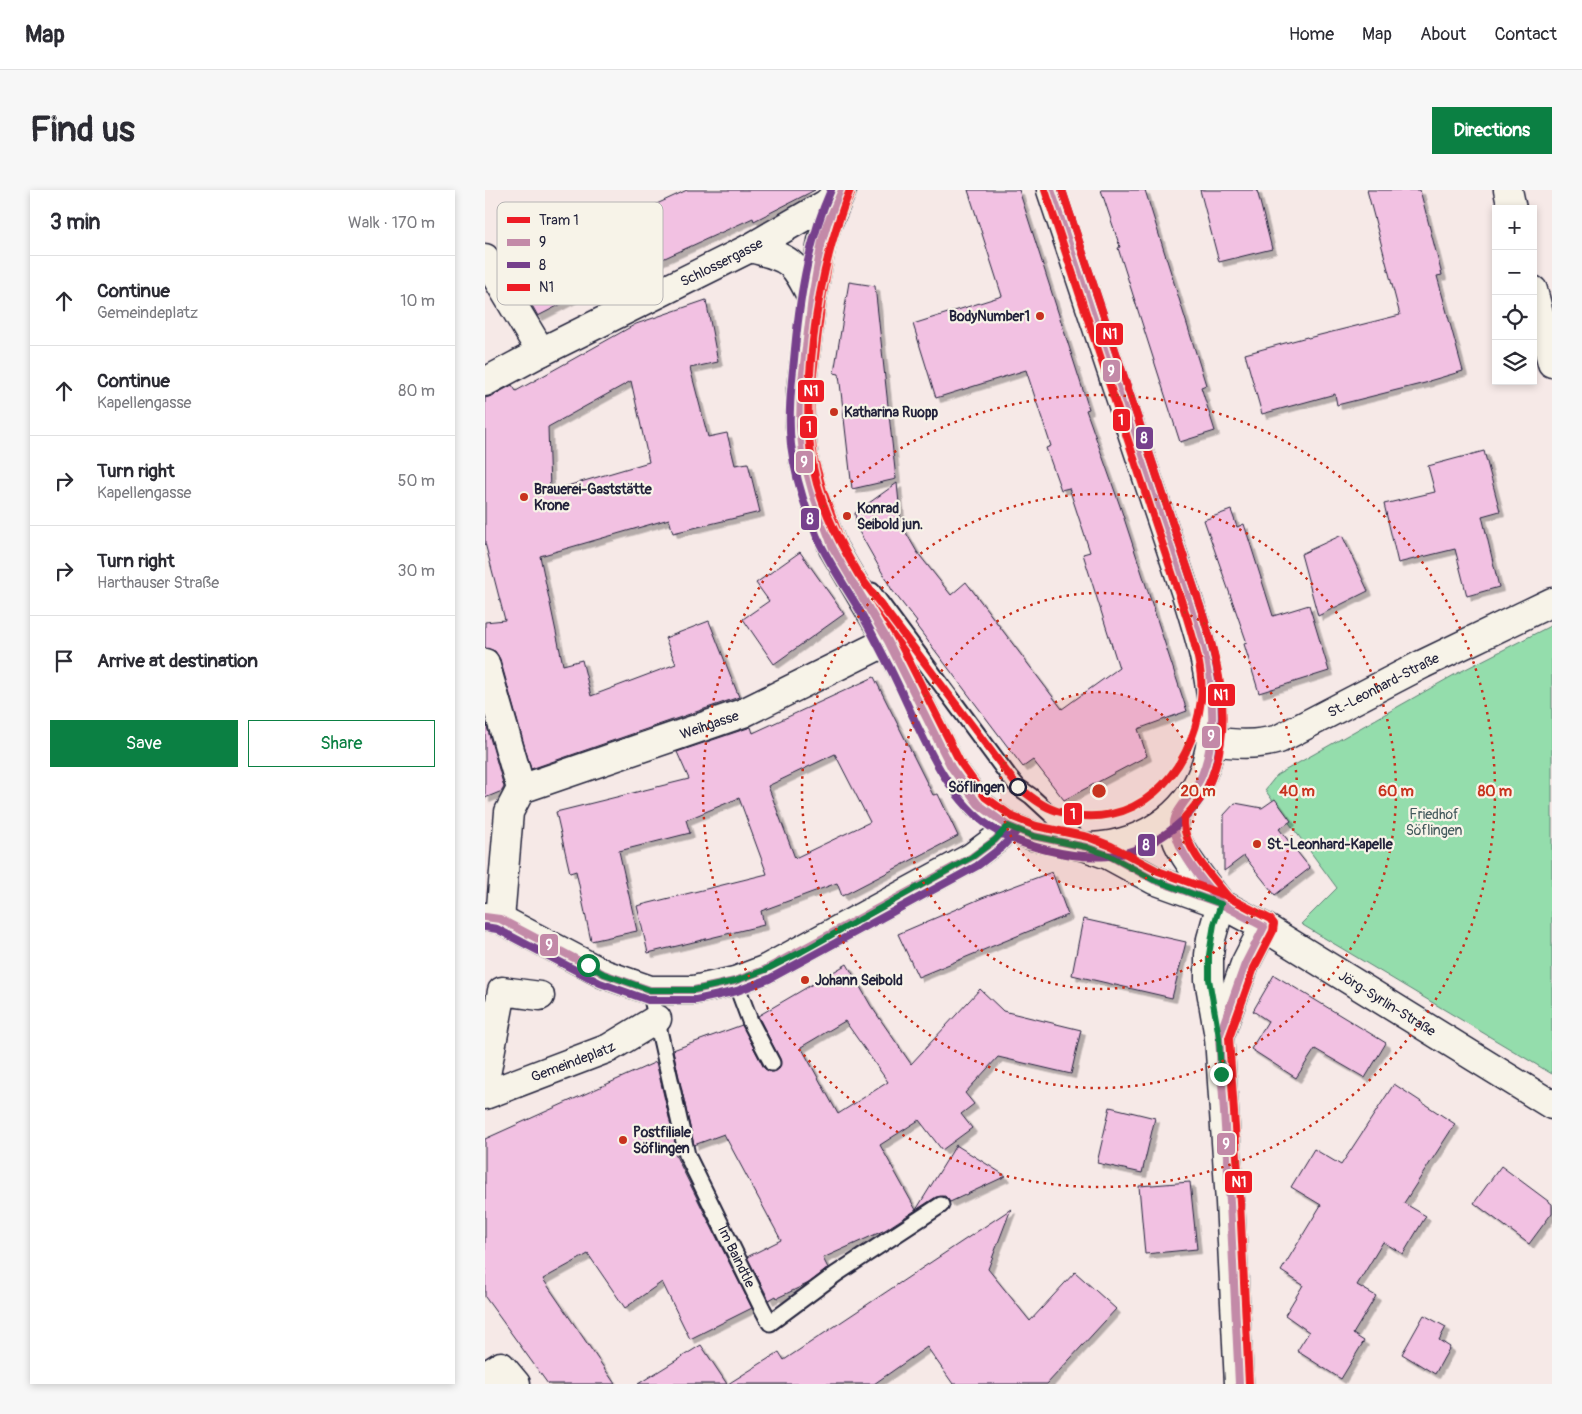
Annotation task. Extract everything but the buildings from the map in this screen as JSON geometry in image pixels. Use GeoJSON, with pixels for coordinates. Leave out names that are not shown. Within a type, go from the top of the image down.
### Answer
{"type":"FeatureCollection","features":[{"type":"Feature","properties":{"kind":"street"},"geometry":{"type":"LineString","coordinates":[[841,195],[822,241],[812,298],[800,406],[802,444],[808,477],[819,514],[833,548],[888,641],[951,767],[978,804],[1008,826],[1033,836],[1086,847],[1110,846],[1128,842],[1146,834],[1175,814],[1196,787],[1211,741],[1212,697],[1203,647],[1051,190]]}},
{"type":"Feature","properties":{"kind":"street"},"geometry":{"type":"LineString","coordinates":[[1507,190],[1511,205]]}},
{"type":"Feature","properties":{"kind":"street","name":"Schlossergasse"},"geometry":{"type":"LineString","coordinates":[[663,291],[750,248],[841,195]]}},
{"type":"Feature","properties":{"kind":"street"},"geometry":{"type":"LineString","coordinates":[[750,248],[780,256],[790,262],[800,273],[812,298]]}},
{"type":"Feature","properties":{"kind":"street"},"geometry":{"type":"LineString","coordinates":[[485,258],[497,278]]}},
{"type":"Feature","properties":{"kind":"street"},"geometry":{"type":"LineString","coordinates":[[1534,295],[1552,363]]}},
{"type":"Feature","properties":{"kind":"street"},"geometry":{"type":"LineString","coordinates":[[513,305],[541,352]]}},
{"type":"Feature","properties":{"kind":"street","name":"Schlossergasse"},"geometry":{"type":"LineString","coordinates":[[485,382],[635,305]]}},
{"type":"Feature","properties":{"kind":"street","name":"St.-Leonhard-Straße"},"geometry":{"type":"LineString","coordinates":[[1211,741],[1253,744],[1267,743],[1279,739],[1423,664],[1552,602]]}},
{"type":"Feature","properties":{"kind":"street","name":"Weihgasse"},"geometry":{"type":"LineString","coordinates":[[515,800],[743,713],[888,641]]}},
{"type":"Feature","properties":{"kind":"street"},"geometry":{"type":"LineString","coordinates":[[485,663],[515,800],[492,918],[604,974],[650,990],[694,990],[735,981],[765,970],[972,857],[995,840],[1008,826]]}},
{"type":"Feature","properties":{"kind":"street"},"geometry":{"type":"LineString","coordinates":[[1175,814],[1173,826],[1176,839],[1184,854],[1221,904],[1214,924],[1209,955],[1209,979],[1219,1037],[1239,1384]]}},
{"type":"Feature","properties":{"kind":"street","name":"Jörg-Syrlin-Straße"},"geometry":{"type":"LineString","coordinates":[[1086,847],[1108,855],[1154,880],[1221,904],[1264,927],[1552,1105]]}},
{"type":"Feature","properties":{"kind":"street"},"geometry":{"type":"LineString","coordinates":[[1219,1037],[1245,964],[1264,927]]}},
{"type":"Feature","properties":{"kind":"street"},"geometry":{"type":"LineString","coordinates":[[485,1080],[502,991],[540,996]]}},
{"type":"Feature","properties":{"kind":"street","name":"Gemeindeplatz"},"geometry":{"type":"LineString","coordinates":[[485,1095],[609,1048],[657,1019]]}},
{"type":"Feature","properties":{"kind":"street"},"geometry":{"type":"LineString","coordinates":[[485,1376],[501,1366],[516,1384]]}},
{"type":"Feature","properties":{"kind":"lane"},"geometry":{"type":"LineString","coordinates":[[841,195],[837,221],[822,277],[812,352],[807,424],[811,454],[821,499],[835,534],[859,574],[1008,775],[1018,787],[1031,796],[1086,847]]}},
{"type":"Feature","properties":{"kind":"lane"},"geometry":{"type":"LineString","coordinates":[[735,981],[750,1021],[773,1063]]}},
{"type":"Feature","properties":{"kind":"lane","name":"Im Baindtle"},"geometry":{"type":"LineString","coordinates":[[650,990],[687,1155],[770,1323],[836,1274],[941,1205]]}},
{"type":"Feature","properties":{"kind":"green space","name":"Friedhof Söflingen"},"geometry":{"type":"Polygon","coordinates":[[[1552,625],[1552,1074],[1301,924],[1337,888],[1265,790],[1277,775],[1454,675],[1552,625]]]}},
{"type":"Feature","properties":{"kind":"tram line","name":"1"},"geometry":{"type":"LineString","coordinates":[[850,190],[831,245],[822,283],[815,321],[810,377],[808,413],[810,449],[817,484],[829,519],[858,574],[1018,787],[1042,804],[1057,811],[1085,816],[1111,814],[1134,806],[1155,792],[1172,774],[1186,752],[1195,727],[1201,700],[1200,669],[1187,618],[1045,190]]}},
{"type":"Feature","properties":{"kind":"transit line","name":"8"},"geometry":{"type":"LineString","coordinates":[[831,190],[816,231],[805,274],[790,402],[790,434],[795,468],[817,537],[870,630],[942,773],[969,809],[992,828],[1023,843],[1062,853],[1101,857],[1127,852],[1160,838],[1175,827],[1200,800],[1209,784],[1215,767],[1222,728],[1222,708],[1217,669],[1202,612],[1062,190]]}},
{"type":"Feature","properties":{"kind":"transit line","name":"9"},"geometry":{"type":"LineString","coordinates":[[842,190],[827,224],[822,241],[812,298],[801,389],[800,426],[804,461],[813,494],[833,548],[888,641],[951,767],[978,804],[1008,826],[1033,836],[1086,847],[1108,855],[1154,880],[1221,904],[1264,927],[1245,964],[1219,1037],[1239,1384]]}},
{"type":"Feature","properties":{"kind":"transit line","name":"9"},"geometry":{"type":"LineString","coordinates":[[1051,190],[1187,597],[1206,663],[1212,708],[1209,753],[1202,775],[1178,812],[1174,823],[1179,844],[1191,866],[1221,904]]}},
{"type":"Feature","properties":{"kind":"transit line","name":"N1"},"geometry":{"type":"LineString","coordinates":[[1062,190],[1203,616],[1216,662],[1223,709],[1222,733],[1218,756],[1211,779],[1203,795],[1185,817],[1184,824],[1189,843],[1195,853],[1208,873],[1229,898]]}},
{"type":"Feature","properties":{"kind":"transit line","name":"N1"},"geometry":{"type":"LineString","coordinates":[[851,194],[836,227],[822,299],[811,390],[810,426],[814,459],[842,544],[897,637],[960,762],[985,797],[1013,817],[1036,826],[1088,837],[1111,846],[1158,871],[1224,895],[1270,919],[1274,924],[1273,931],[1254,968],[1229,1038],[1240,1202],[1249,1384]]}},
{"type":"Feature","properties":{"kind":"transit line","name":"9"},"geometry":{"type":"LineString","coordinates":[[485,917],[500,919],[604,974],[650,990],[694,990],[735,981],[764,970],[972,857],[995,840],[1008,826]]}},
{"type":"Feature","properties":{"kind":"transit line","name":"8"},"geometry":{"type":"LineString","coordinates":[[485,927],[497,929],[600,983],[648,1000],[696,1000],[737,991],[769,979],[977,866],[1002,847],[1015,833]]}},
{"type":"Feature","properties":{"kind":"place","name":"BodyNumber1"},"geometry":{"type":"Point","coordinates":[1040,316]}},
{"type":"Feature","properties":{"kind":"place","name":"Katharina Ruopp"},"geometry":{"type":"Point","coordinates":[834,412]}},
{"type":"Feature","properties":{"kind":"place","name":"Brauerei-Gaststätte Krone"},"geometry":{"type":"Point","coordinates":[524,497]}},
{"type":"Feature","properties":{"kind":"place","name":"Konrad Seibold jun."},"geometry":{"type":"Point","coordinates":[847,516]}},
{"type":"Feature","properties":{"kind":"place","name":"Söflingen"},"geometry":{"type":"Point","coordinates":[1018,787]}},
{"type":"Feature","properties":{"kind":"place","name":"St.-Leonhard-Kapelle"},"geometry":{"type":"Point","coordinates":[1257,844]}},
{"type":"Feature","properties":{"kind":"place","name":"Johann Seibold"},"geometry":{"type":"Point","coordinates":[805,980]}},
{"type":"Feature","properties":{"kind":"place","name":"Postfiliale Söflingen"},"geometry":{"type":"Point","coordinates":[623,1140]}},
{"type":"Feature","properties":{"kind":"route"},"geometry":{"type":"LineString","coordinates":[[588,965],[604,974],[650,990],[694,990],[735,981],[765,970],[801,952],[862,916],[972,857],[995,840],[1008,826],[1033,836],[1086,847],[1108,855],[1154,880],[1221,904],[1214,924],[1209,955],[1209,979],[1219,1037],[1221,1074]]}}]}
